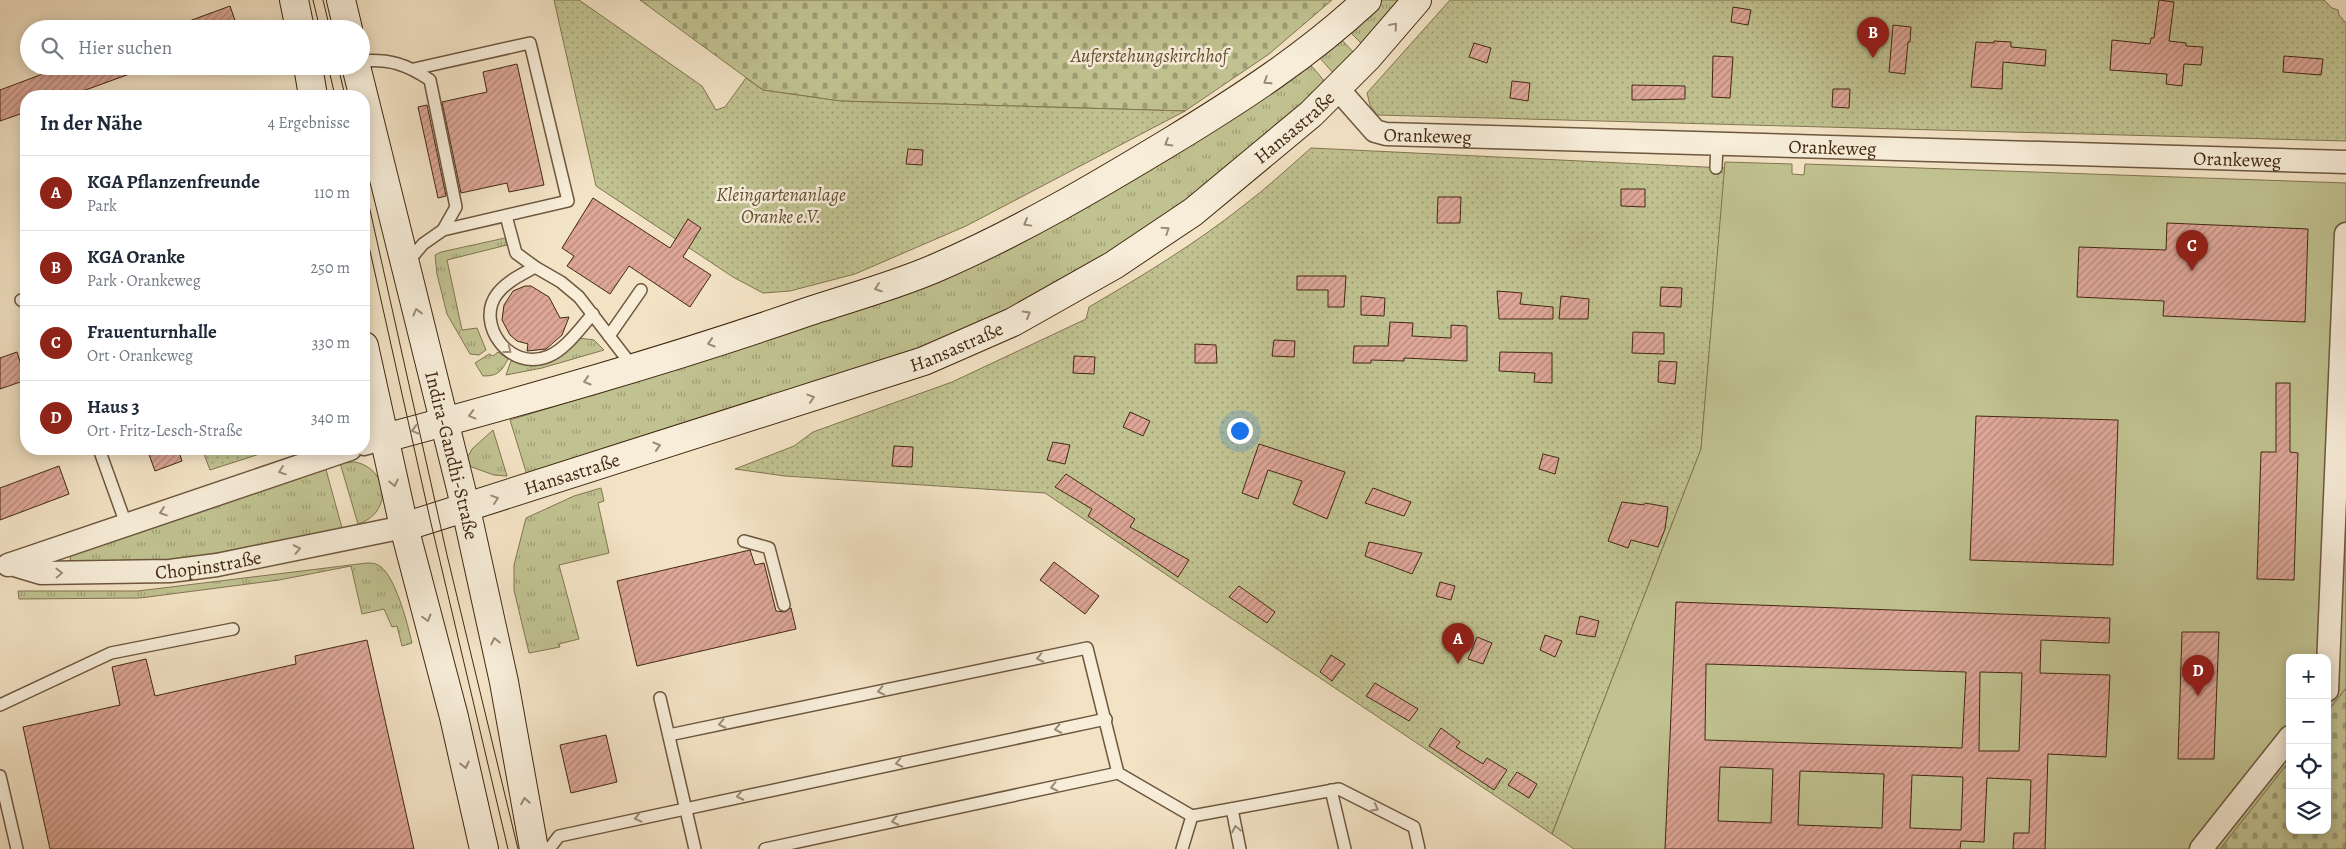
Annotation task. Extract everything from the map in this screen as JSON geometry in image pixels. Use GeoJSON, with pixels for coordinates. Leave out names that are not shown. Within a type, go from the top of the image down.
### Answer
{"type":"FeatureCollection","features":[{"type":"Feature","properties":{"kind":"main road"},"geometry":{"type":"LineString","coordinates":[[294,0],[298,20]]}},
{"type":"Feature","properties":{"kind":"main road"},"geometry":{"type":"LineString","coordinates":[[342,0],[346,20]]}},
{"type":"Feature","properties":{"kind":"main road"},"geometry":{"type":"LineString","coordinates":[[374,441],[445,422],[758,329],[935,268],[1007,234],[1132,165],[1276,75],[1338,28],[1367,0]]}},
{"type":"Feature","properties":{"kind":"main road","name":"Hansastraße"},"geometry":{"type":"LineString","coordinates":[[404,527],[466,509],[610,460],[924,361],[1013,322],[1114,265],[1193,212],[1263,156],[1338,88],[1417,0]]}},
{"type":"Feature","properties":{"kind":"main road"},"geometry":{"type":"LineString","coordinates":[[309,75],[311,90]]}},
{"type":"Feature","properties":{"kind":"main road","name":"Indira-Gandhi-Straße"},"geometry":{"type":"LineString","coordinates":[[358,75],[362,90]]}},
{"type":"Feature","properties":{"kind":"main road","name":"Indira-Gandhi-Straße"},"geometry":{"type":"LineString","coordinates":[[370,123],[466,509],[504,682],[534,849]]}},
{"type":"Feature","properties":{"kind":"main road"},"geometry":{"type":"LineString","coordinates":[[370,403],[374,441],[404,527],[454,717],[484,849]]}},
{"type":"Feature","properties":{"kind":"street","name":"Orankeweg"},"geometry":{"type":"LineString","coordinates":[[1338,88],[1375,131],[1386,134],[2346,162]]}},
{"type":"Feature","properties":{"kind":"street"},"geometry":{"type":"LineString","coordinates":[[2328,654],[2346,234]]}},
{"type":"Feature","properties":{"kind":"street","name":"Chopinstraße"},"geometry":{"type":"LineString","coordinates":[[6,566],[332,455]]}},
{"type":"Feature","properties":{"kind":"street","name":"Chopinstraße"},"geometry":{"type":"LineString","coordinates":[[6,566],[41,573],[170,570],[217,565],[404,527]]}},
{"type":"Feature","properties":{"kind":"street"},"geometry":{"type":"LineString","coordinates":[[2201,849],[2286,742]]}},
{"type":"Feature","properties":{"kind":"lane"},"geometry":{"type":"LineString","coordinates":[[405,264],[423,244],[443,230],[568,201],[530,43],[414,69]]}},
{"type":"Feature","properties":{"kind":"lane"},"geometry":{"type":"LineString","coordinates":[[370,60],[384,59],[414,69],[430,80],[456,208],[443,230]]}},
{"type":"Feature","properties":{"kind":"lane"},"geometry":{"type":"LineString","coordinates":[[1716,168],[1717,144]]}},
{"type":"Feature","properties":{"kind":"lane"},"geometry":{"type":"LineString","coordinates":[[506,216],[516,252],[535,268],[561,282],[578,297],[633,367]]}},
{"type":"Feature","properties":{"kind":"lane"},"geometry":{"type":"LineString","coordinates":[[535,268],[505,285],[496,295],[491,307],[492,327],[500,344],[512,355],[532,360],[549,356],[563,346],[593,314]]}},
{"type":"Feature","properties":{"kind":"lane"},"geometry":{"type":"LineString","coordinates":[[609,336],[641,290]]}},
{"type":"Feature","properties":{"kind":"lane"},"geometry":{"type":"LineString","coordinates":[[100,455],[126,524]]}},
{"type":"Feature","properties":{"kind":"lane"},"geometry":{"type":"LineString","coordinates":[[744,541],[769,548],[784,605]]}},
{"type":"Feature","properties":{"kind":"lane"},"geometry":{"type":"LineString","coordinates":[[0,705],[111,653],[233,629]]}},
{"type":"Feature","properties":{"kind":"lane"},"geometry":{"type":"LineString","coordinates":[[669,735],[1087,648],[1118,772]]}},
{"type":"Feature","properties":{"kind":"lane"},"geometry":{"type":"LineString","coordinates":[[660,698],[695,849]]}},
{"type":"Feature","properties":{"kind":"lane"},"geometry":{"type":"LineString","coordinates":[[549,849],[559,836],[1106,719]]}},
{"type":"Feature","properties":{"kind":"lane"},"geometry":{"type":"LineString","coordinates":[[764,849],[1118,772],[1192,816],[1339,789],[1414,827],[1419,849]]}},
{"type":"Feature","properties":{"kind":"lane"},"geometry":{"type":"LineString","coordinates":[[0,776],[17,849]]}},
{"type":"Feature","properties":{"kind":"lane"},"geometry":{"type":"LineString","coordinates":[[1331,790],[1345,849]]}},
{"type":"Feature","properties":{"kind":"lane"},"geometry":{"type":"LineString","coordinates":[[1232,809],[1240,849]]}},
{"type":"Feature","properties":{"kind":"lane"},"geometry":{"type":"LineString","coordinates":[[1182,849],[1192,816]]}},
{"type":"Feature","properties":{"kind":"green space","name":"Kleingartenanlage Oranke e.V."},"geometry":{"type":"Polygon","coordinates":[[[554,0],[579,0],[702,86],[716,110],[725,107],[746,78],[763,90],[840,101],[1185,111],[966,226],[855,274],[790,291],[763,293],[733,277],[596,186],[554,0]]]}},
{"type":"Feature","properties":{"kind":"green space","name":"Auferstehungskirchhof"},"geometry":{"type":"Polygon","coordinates":[[[640,0],[1332,0],[1269,54],[1185,111],[840,101],[763,90],[640,0]]]}},
{"type":"Feature","properties":{"kind":"green space"},"geometry":{"type":"Polygon","coordinates":[[[1380,0],[1408,0],[1365,47],[1348,30],[1380,0]]]}},
{"type":"Feature","properties":{"kind":"green space"},"geometry":{"type":"Polygon","coordinates":[[[1450,0],[2324,0],[2332,8],[2338,10],[2339,15],[2346,23],[2346,141],[1377,115],[1370,105],[1367,93],[1450,0]]]}},
{"type":"Feature","properties":{"kind":"green space"},"geometry":{"type":"Polygon","coordinates":[[[1339,37],[1356,55],[1335,75],[1318,56],[1339,37]]]}},
{"type":"Feature","properties":{"kind":"green space"},"geometry":{"type":"Polygon","coordinates":[[[1309,63],[1327,84],[1241,163],[1101,262],[999,315],[912,352],[527,475],[510,420],[731,352],[871,305],[1309,63]]]}},
{"type":"Feature","properties":{"kind":"green space"},"geometry":{"type":"Polygon","coordinates":[[[1311,148],[1725,168],[1701,449],[1552,834],[1045,493],[785,476],[735,469],[794,446],[813,432],[952,382],[1086,319],[1089,307],[1225,220],[1261,192],[1311,148]]]}},
{"type":"Feature","properties":{"kind":"green space"},"geometry":{"type":"Polygon","coordinates":[[[1725,162],[1792,164],[1792,174],[1804,175],[1805,164],[2346,183],[2346,688],[2331,707],[2331,654],[2286,654],[2286,765],[2220,849],[1574,849],[1552,834],[1701,449],[1725,162]]]}},
{"type":"Feature","properties":{"kind":"green space"},"geometry":{"type":"Polygon","coordinates":[[[505,238],[507,245],[447,260],[462,330],[477,328],[486,350],[479,355],[470,354],[447,314],[437,274],[435,255],[505,238]]]}},
{"type":"Feature","properties":{"kind":"green space"},"geometry":{"type":"Polygon","coordinates":[[[579,338],[594,340],[604,350],[542,368],[506,375],[511,361],[533,364],[579,338]]]}},
{"type":"Feature","properties":{"kind":"green space"},"geometry":{"type":"Polygon","coordinates":[[[498,352],[508,359],[503,367],[496,374],[483,376],[475,363],[489,354],[493,356],[498,352]]]}},
{"type":"Feature","properties":{"kind":"green space"},"geometry":{"type":"Polygon","coordinates":[[[493,430],[507,476],[494,475],[469,466],[466,460],[472,449],[493,430]]]}},
{"type":"Feature","properties":{"kind":"green space"},"geometry":{"type":"Polygon","coordinates":[[[204,455],[256,455],[210,470],[204,455]]]}},
{"type":"Feature","properties":{"kind":"green space"},"geometry":{"type":"Polygon","coordinates":[[[355,462],[366,466],[375,473],[382,491],[377,511],[358,524],[340,463],[355,462]]]}},
{"type":"Feature","properties":{"kind":"green space"},"geometry":{"type":"Polygon","coordinates":[[[325,466],[342,528],[187,559],[157,562],[74,564],[70,561],[71,553],[325,466]]]}},
{"type":"Feature","properties":{"kind":"green space"},"geometry":{"type":"Polygon","coordinates":[[[601,488],[604,501],[598,503],[609,553],[559,565],[579,639],[559,644],[560,647],[529,653],[514,590],[514,565],[526,518],[574,496],[601,488]]]}},
{"type":"Feature","properties":{"kind":"green space"},"geometry":{"type":"Polygon","coordinates":[[[367,563],[378,565],[390,578],[400,601],[412,643],[402,646],[397,626],[392,627],[384,609],[362,614],[351,566],[279,580],[140,598],[19,599],[18,591],[138,591],[367,563]]]}},
{"type":"Feature","properties":{"kind":"green space"},"geometry":{"type":"Polygon","coordinates":[[[2346,688],[2346,849],[2220,849],[2286,765],[2286,834],[2331,834],[2331,707],[2346,688]]]}},
{"type":"Feature","properties":{"kind":"building"},"geometry":{"type":"Polygon","coordinates":[[[2159,0],[2174,2],[2169,41],[2186,43],[2186,46],[2203,47],[2201,65],[2184,64],[2182,86],[2166,84],[2167,74],[2110,70],[2112,40],[2150,44],[2151,38],[2154,38],[2159,0]]]}},
{"type":"Feature","properties":{"kind":"building"},"geometry":{"type":"Polygon","coordinates":[[[230,6],[235,20],[192,20],[230,6]]]}},
{"type":"Feature","properties":{"kind":"building"},"geometry":{"type":"Polygon","coordinates":[[[1733,7],[1751,10],[1748,25],[1731,22],[1733,7]]]}},
{"type":"Feature","properties":{"kind":"building"},"geometry":{"type":"Polygon","coordinates":[[[1893,25],[1911,27],[1905,74],[1889,72],[1893,25]]]}},
{"type":"Feature","properties":{"kind":"building"},"geometry":{"type":"Polygon","coordinates":[[[1994,41],[2011,42],[2011,47],[2046,50],[2045,66],[2003,62],[2002,89],[1971,87],[1976,42],[1994,43],[1994,41]]]}},
{"type":"Feature","properties":{"kind":"building"},"geometry":{"type":"Polygon","coordinates":[[[1474,43],[1491,48],[1487,63],[1469,57],[1474,43]]]}},
{"type":"Feature","properties":{"kind":"building"},"geometry":{"type":"Polygon","coordinates":[[[1713,56],[1733,57],[1730,98],[1712,97],[1713,56]]]}},
{"type":"Feature","properties":{"kind":"building"},"geometry":{"type":"Polygon","coordinates":[[[2284,56],[2323,59],[2321,75],[2283,72],[2284,56]]]}},
{"type":"Feature","properties":{"kind":"building"},"geometry":{"type":"Polygon","coordinates":[[[517,64],[544,185],[509,192],[507,183],[461,193],[442,102],[487,92],[483,72],[517,64]]]}},
{"type":"Feature","properties":{"kind":"building"},"geometry":{"type":"Polygon","coordinates":[[[40,75],[127,75],[86,90],[20,90],[20,114],[0,121],[0,90],[40,75]]]}},
{"type":"Feature","properties":{"kind":"building"},"geometry":{"type":"Polygon","coordinates":[[[1512,81],[1530,83],[1528,101],[1510,98],[1512,81]]]}},
{"type":"Feature","properties":{"kind":"building"},"geometry":{"type":"Polygon","coordinates":[[[1632,85],[1685,86],[1685,99],[1632,100],[1632,85]]]}},
{"type":"Feature","properties":{"kind":"building"},"geometry":{"type":"Polygon","coordinates":[[[1833,89],[1850,89],[1849,108],[1832,107],[1833,89]]]}},
{"type":"Feature","properties":{"kind":"building"},"geometry":{"type":"Polygon","coordinates":[[[427,105],[446,196],[438,198],[418,107],[427,105]]]}},
{"type":"Feature","properties":{"kind":"building"},"geometry":{"type":"Polygon","coordinates":[[[908,149],[923,150],[922,165],[906,164],[908,149]]]}},
{"type":"Feature","properties":{"kind":"building"},"geometry":{"type":"Polygon","coordinates":[[[1621,189],[1645,189],[1645,207],[1621,206],[1621,189]]]}},
{"type":"Feature","properties":{"kind":"building"},"geometry":{"type":"Polygon","coordinates":[[[1438,197],[1461,197],[1460,223],[1437,223],[1438,197]]]}},
{"type":"Feature","properties":{"kind":"building"},"geometry":{"type":"Polygon","coordinates":[[[593,198],[670,248],[688,219],[701,228],[683,257],[711,275],[690,307],[629,266],[610,294],[567,266],[574,256],[562,248],[593,198]]]}},
{"type":"Feature","properties":{"kind":"building"},"geometry":{"type":"Polygon","coordinates":[[[2167,223],[2308,229],[2305,322],[2163,316],[2164,301],[2077,297],[2079,247],[2166,250],[2167,223]]]}},
{"type":"Feature","properties":{"kind":"building"},"geometry":{"type":"Polygon","coordinates":[[[1297,276],[1346,276],[1344,307],[1328,307],[1328,290],[1297,290],[1297,276]]]}},
{"type":"Feature","properties":{"kind":"building"},"geometry":{"type":"Polygon","coordinates":[[[525,286],[531,286],[549,297],[560,318],[569,317],[562,335],[546,349],[527,351],[528,344],[517,341],[510,335],[502,320],[504,305],[513,291],[525,286]]]}},
{"type":"Feature","properties":{"kind":"building"},"geometry":{"type":"Polygon","coordinates":[[[1661,287],[1682,288],[1681,307],[1660,306],[1661,287]]]}},
{"type":"Feature","properties":{"kind":"building"},"geometry":{"type":"Polygon","coordinates":[[[1497,291],[1522,293],[1520,304],[1553,307],[1553,319],[1499,319],[1497,291]]]}},
{"type":"Feature","properties":{"kind":"building"},"geometry":{"type":"Polygon","coordinates":[[[1361,296],[1385,298],[1384,316],[1361,315],[1361,296]]]}},
{"type":"Feature","properties":{"kind":"building"},"geometry":{"type":"Polygon","coordinates":[[[1561,296],[1589,299],[1588,319],[1559,319],[1561,296]]]}},
{"type":"Feature","properties":{"kind":"building"},"geometry":{"type":"Polygon","coordinates":[[[1390,322],[1413,323],[1412,336],[1451,338],[1451,325],[1467,326],[1467,361],[1404,358],[1404,361],[1371,360],[1371,363],[1353,363],[1354,346],[1388,346],[1390,322]]]}},
{"type":"Feature","properties":{"kind":"building"},"geometry":{"type":"Polygon","coordinates":[[[1633,332],[1664,333],[1664,354],[1632,353],[1633,332]]]}},
{"type":"Feature","properties":{"kind":"building"},"geometry":{"type":"Polygon","coordinates":[[[1274,340],[1295,341],[1294,357],[1272,356],[1274,340]]]}},
{"type":"Feature","properties":{"kind":"building"},"geometry":{"type":"Polygon","coordinates":[[[1195,344],[1216,345],[1217,363],[1195,363],[1195,344]]]}},
{"type":"Feature","properties":{"kind":"building"},"geometry":{"type":"Polygon","coordinates":[[[17,352],[20,361],[20,382],[0,389],[0,358],[17,352]]]}},
{"type":"Feature","properties":{"kind":"building"},"geometry":{"type":"Polygon","coordinates":[[[1500,352],[1552,353],[1552,383],[1534,382],[1535,373],[1499,371],[1500,352]]]}},
{"type":"Feature","properties":{"kind":"building"},"geometry":{"type":"Polygon","coordinates":[[[1074,356],[1095,357],[1094,374],[1073,373],[1074,356]]]}},
{"type":"Feature","properties":{"kind":"building"},"geometry":{"type":"Polygon","coordinates":[[[1659,361],[1677,362],[1675,384],[1658,382],[1659,361]]]}},
{"type":"Feature","properties":{"kind":"building"},"geometry":{"type":"Polygon","coordinates":[[[2276,383],[2290,383],[2290,452],[2298,453],[2294,580],[2257,579],[2261,452],[2276,452],[2276,383]]]}},
{"type":"Feature","properties":{"kind":"building"},"geometry":{"type":"Polygon","coordinates":[[[1130,412],[1150,421],[1143,436],[1123,427],[1130,412]]]}},
{"type":"Feature","properties":{"kind":"building"},"geometry":{"type":"Polygon","coordinates":[[[1976,416],[2118,420],[2113,565],[1970,560],[1976,416]]]}},
{"type":"Feature","properties":{"kind":"building"},"geometry":{"type":"Polygon","coordinates":[[[1053,442],[1070,445],[1065,464],[1047,460],[1053,442]]]}},
{"type":"Feature","properties":{"kind":"building"},"geometry":{"type":"Polygon","coordinates":[[[1259,444],[1345,472],[1327,519],[1293,504],[1302,481],[1268,470],[1258,499],[1242,493],[1259,444]]]}},
{"type":"Feature","properties":{"kind":"building"},"geometry":{"type":"Polygon","coordinates":[[[894,446],[913,447],[912,467],[892,466],[894,446]]]}},
{"type":"Feature","properties":{"kind":"building"},"geometry":{"type":"Polygon","coordinates":[[[1543,454],[1559,458],[1555,474],[1539,469],[1543,454]]]}},
{"type":"Feature","properties":{"kind":"building"},"geometry":{"type":"Polygon","coordinates":[[[149,455],[180,455],[182,461],[155,471],[149,455]]]}},
{"type":"Feature","properties":{"kind":"building"},"geometry":{"type":"Polygon","coordinates":[[[59,466],[69,494],[0,520],[0,488],[59,466]]]}},
{"type":"Feature","properties":{"kind":"building"},"geometry":{"type":"Polygon","coordinates":[[[1066,474],[1135,519],[1130,527],[1189,560],[1178,577],[1088,516],[1092,509],[1055,487],[1066,474]]]}},
{"type":"Feature","properties":{"kind":"building"},"geometry":{"type":"Polygon","coordinates":[[[1373,488],[1411,502],[1404,516],[1365,503],[1373,488]]]}},
{"type":"Feature","properties":{"kind":"building"},"geometry":{"type":"Polygon","coordinates":[[[1622,502],[1668,507],[1665,529],[1658,547],[1631,540],[1628,548],[1608,541],[1622,502]]]}},
{"type":"Feature","properties":{"kind":"building"},"geometry":{"type":"Polygon","coordinates":[[[1369,542],[1422,553],[1412,574],[1365,556],[1369,542]]]}},
{"type":"Feature","properties":{"kind":"building"},"geometry":{"type":"Polygon","coordinates":[[[750,550],[755,565],[764,563],[776,611],[785,612],[791,608],[796,629],[637,666],[617,581],[750,550]]]}},
{"type":"Feature","properties":{"kind":"building"},"geometry":{"type":"Polygon","coordinates":[[[1054,562],[1099,596],[1085,614],[1040,580],[1054,562]]]}},
{"type":"Feature","properties":{"kind":"building"},"geometry":{"type":"Polygon","coordinates":[[[1440,582],[1455,586],[1451,600],[1436,596],[1440,582]]]}},
{"type":"Feature","properties":{"kind":"building"},"geometry":{"type":"Polygon","coordinates":[[[1239,586],[1275,612],[1267,623],[1229,597],[1239,586]]]}},
{"type":"Feature","properties":{"kind":"building"},"geometry":{"type":"Polygon","coordinates":[[[1676,602],[2110,618],[2109,643],[2041,640],[2040,673],[2110,675],[2106,757],[2048,754],[2045,849],[2013,849],[2014,833],[2029,833],[2031,780],[1987,778],[1984,842],[1961,841],[1960,849],[1665,849],[1676,602]],[[1706,664],[1705,740],[1962,748],[1966,672],[1706,664]],[[1980,672],[1979,751],[2019,751],[2022,673],[1980,672]],[[1720,767],[1718,821],[1771,823],[1773,769],[1720,767]],[[1800,771],[1798,825],[1882,828],[1884,774],[1800,771]],[[1912,775],[1910,828],[1961,830],[1963,777],[1912,775]]]}},
{"type":"Feature","properties":{"kind":"building"},"geometry":{"type":"Polygon","coordinates":[[[1580,616],[1599,621],[1595,637],[1576,634],[1580,616]]]}},
{"type":"Feature","properties":{"kind":"building"},"geometry":{"type":"Polygon","coordinates":[[[2182,632],[2219,632],[2214,759],[2178,759],[2182,632]]]}},
{"type":"Feature","properties":{"kind":"building"},"geometry":{"type":"Polygon","coordinates":[[[1545,635],[1562,641],[1555,657],[1540,650],[1545,635]]]}},
{"type":"Feature","properties":{"kind":"building"},"geometry":{"type":"Polygon","coordinates":[[[1477,637],[1492,643],[1483,664],[1468,659],[1477,637]]]}},
{"type":"Feature","properties":{"kind":"building"},"geometry":{"type":"Polygon","coordinates":[[[367,640],[414,849],[50,849],[23,727],[120,705],[112,667],[146,659],[155,696],[296,664],[295,656],[367,640]]]}},
{"type":"Feature","properties":{"kind":"building"},"geometry":{"type":"Polygon","coordinates":[[[1331,655],[1345,664],[1332,681],[1320,672],[1331,655]]]}},
{"type":"Feature","properties":{"kind":"building"},"geometry":{"type":"Polygon","coordinates":[[[1375,683],[1418,709],[1409,721],[1366,696],[1375,683]]]}},
{"type":"Feature","properties":{"kind":"building"},"geometry":{"type":"Polygon","coordinates":[[[1441,728],[1460,742],[1456,747],[1483,764],[1487,758],[1507,770],[1494,790],[1429,746],[1441,728]]]}},
{"type":"Feature","properties":{"kind":"building"},"geometry":{"type":"Polygon","coordinates":[[[606,735],[617,782],[571,793],[560,745],[606,735]]]}},
{"type":"Feature","properties":{"kind":"building"},"geometry":{"type":"Polygon","coordinates":[[[1517,772],[1537,784],[1529,798],[1508,785],[1517,772]]]}},
{"type":"Feature","properties":{"kind":"tram line"},"geometry":{"type":"LineString","coordinates":[[313,0],[318,20]]}},
{"type":"Feature","properties":{"kind":"tram line"},"geometry":{"type":"LineString","coordinates":[[323,0],[328,20]]}},
{"type":"Feature","properties":{"kind":"tram line"},"geometry":{"type":"LineString","coordinates":[[330,75],[334,90]]}},
{"type":"Feature","properties":{"kind":"tram line"},"geometry":{"type":"LineString","coordinates":[[340,75],[344,90]]}},
{"type":"Feature","properties":{"kind":"tram line"},"geometry":{"type":"LineString","coordinates":[[370,210],[447,555],[518,849]]}},
{"type":"Feature","properties":{"kind":"tram line"},"geometry":{"type":"LineString","coordinates":[[370,251],[430,519],[508,849]]}},
{"type":"Feature","properties":{"kind":"place","name":"KGA Oranke"},"geometry":{"type":"Point","coordinates":[1873,58]}},
{"type":"Feature","properties":{"kind":"place","name":"Frauenturnhalle"},"geometry":{"type":"Point","coordinates":[2192,271]}},
{"type":"Feature","properties":{"kind":"place","name":"KGA Pflanzenfreunde"},"geometry":{"type":"Point","coordinates":[1458,664]}},
{"type":"Feature","properties":{"kind":"place","name":"Haus 3"},"geometry":{"type":"Point","coordinates":[2198,696]}}]}
